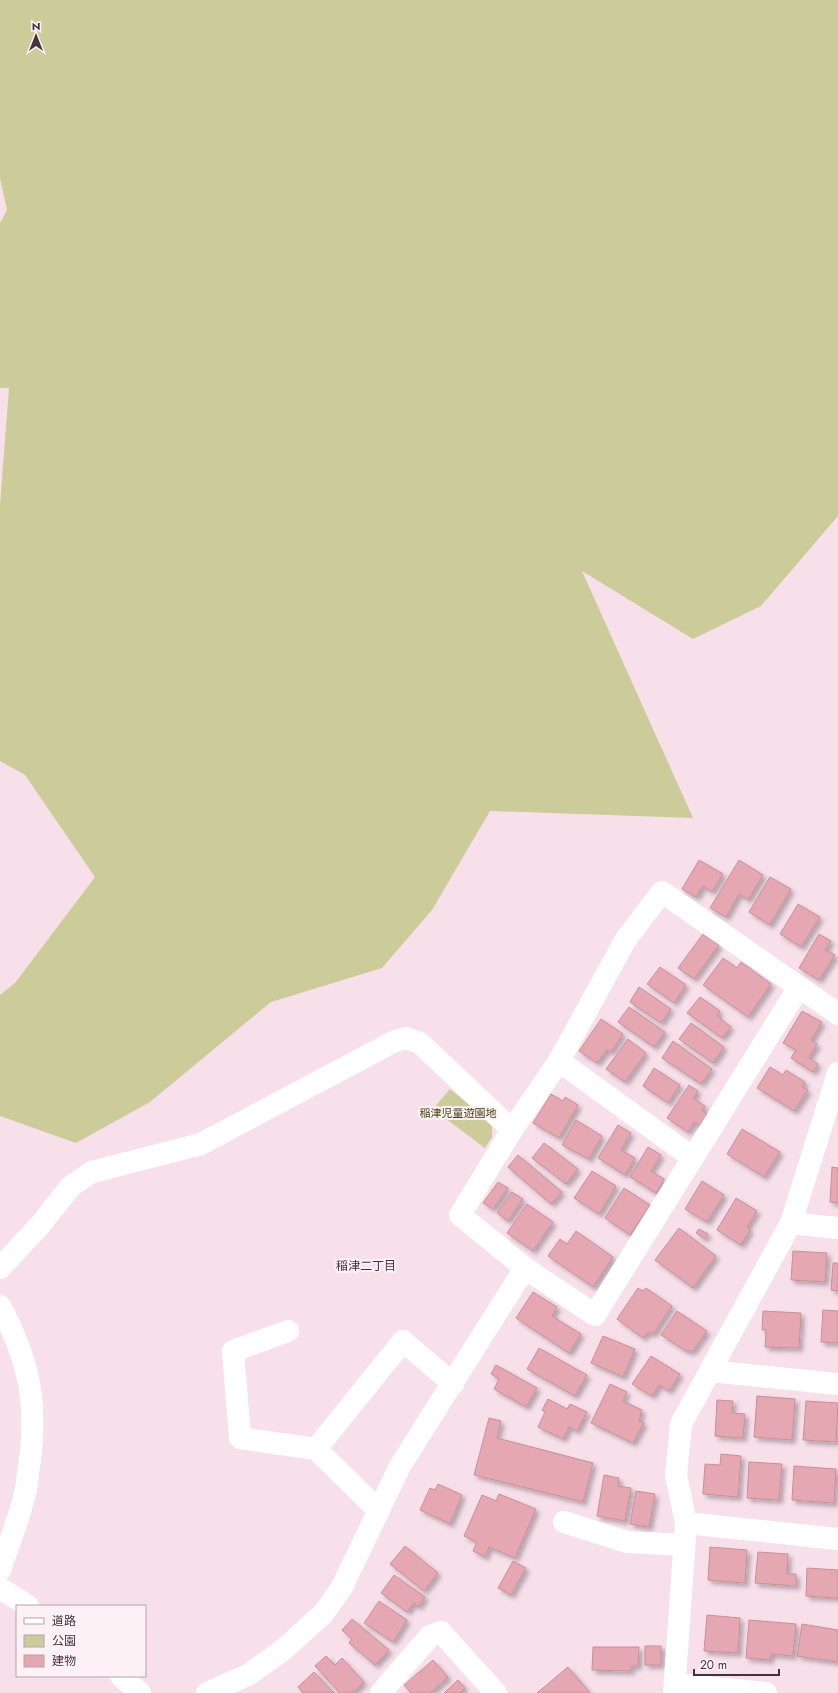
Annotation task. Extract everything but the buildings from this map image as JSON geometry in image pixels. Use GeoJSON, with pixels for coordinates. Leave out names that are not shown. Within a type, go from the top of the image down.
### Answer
{"type":"FeatureCollection","features":[{"type":"Feature","properties":{"kind":"street"},"geometry":{"type":"LineString","coordinates":[[799,987],[595,1315],[525,1268],[460,1215],[512,1130],[559,1062],[626,939],[662,892],[838,1014]]}},
{"type":"Feature","properties":{"kind":"street"},"geometry":{"type":"LineString","coordinates":[[0,1268],[41,1224],[70,1187],[92,1172],[201,1144],[393,1042],[406,1038],[420,1043],[512,1130]]}},
{"type":"Feature","properties":{"kind":"street"},"geometry":{"type":"LineString","coordinates":[[559,1062],[693,1158]]}},
{"type":"Feature","properties":{"kind":"street"},"geometry":{"type":"LineString","coordinates":[[766,1693],[674,1688],[686,1523],[676,1474],[681,1424],[791,1223],[837,1080]]}},
{"type":"Feature","properties":{"kind":"street"},"geometry":{"type":"LineString","coordinates":[[791,1223],[838,1228]]}},
{"type":"Feature","properties":{"kind":"street"},"geometry":{"type":"LineString","coordinates":[[206,1693],[248,1675],[283,1650],[322,1614],[342,1587],[400,1466],[525,1268]]}},
{"type":"Feature","properties":{"kind":"street"},"geometry":{"type":"LineString","coordinates":[[0,1306],[10,1327],[29,1380],[33,1435],[24,1497],[0,1570]]}},
{"type":"Feature","properties":{"kind":"street"},"geometry":{"type":"LineString","coordinates":[[288,1331],[233,1351],[240,1438],[316,1449],[379,1511]]}},
{"type":"Feature","properties":{"kind":"street"},"geometry":{"type":"LineString","coordinates":[[316,1449],[403,1341],[453,1384]]}},
{"type":"Feature","properties":{"kind":"street"},"geometry":{"type":"LineString","coordinates":[[710,1371],[838,1384]]}},
{"type":"Feature","properties":{"kind":"street"},"geometry":{"type":"LineString","coordinates":[[564,1522],[627,1542],[684,1545]]}},
{"type":"Feature","properties":{"kind":"street"},"geometry":{"type":"LineString","coordinates":[[686,1523],[838,1539]]}},
{"type":"Feature","properties":{"kind":"street"},"geometry":{"type":"LineString","coordinates":[[0,1588],[26,1605]]}},
{"type":"Feature","properties":{"kind":"street"},"geometry":{"type":"LineString","coordinates":[[381,1693],[430,1636],[441,1632],[496,1693]]}},
{"type":"Feature","properties":{"kind":"street"},"geometry":{"type":"LineString","coordinates":[[121,1677],[140,1693]]}},
{"type":"Feature","properties":{"kind":"green space"},"geometry":{"type":"Polygon","coordinates":[[[0,0],[838,0],[838,516],[761,606],[693,639],[582,571],[693,818],[490,811],[432,910],[382,968],[271,1002],[150,1102],[76,1143],[0,1116],[0,995],[15,983],[95,877],[25,775],[0,761],[0,505],[9,388],[0,388],[0,223],[7,210],[0,178],[0,0]]]}},
{"type":"Feature","properties":{"kind":"green space","name":"稲津児童遊園地"},"geometry":{"type":"Polygon","coordinates":[[[450,1089],[492,1124],[492,1137],[485,1148],[433,1109],[450,1089]]]}},
{"type":"Feature","properties":{"kind":"district","name":"稲津二丁目"},"geometry":{"type":"Point","coordinates":[366,1266]}}]}
